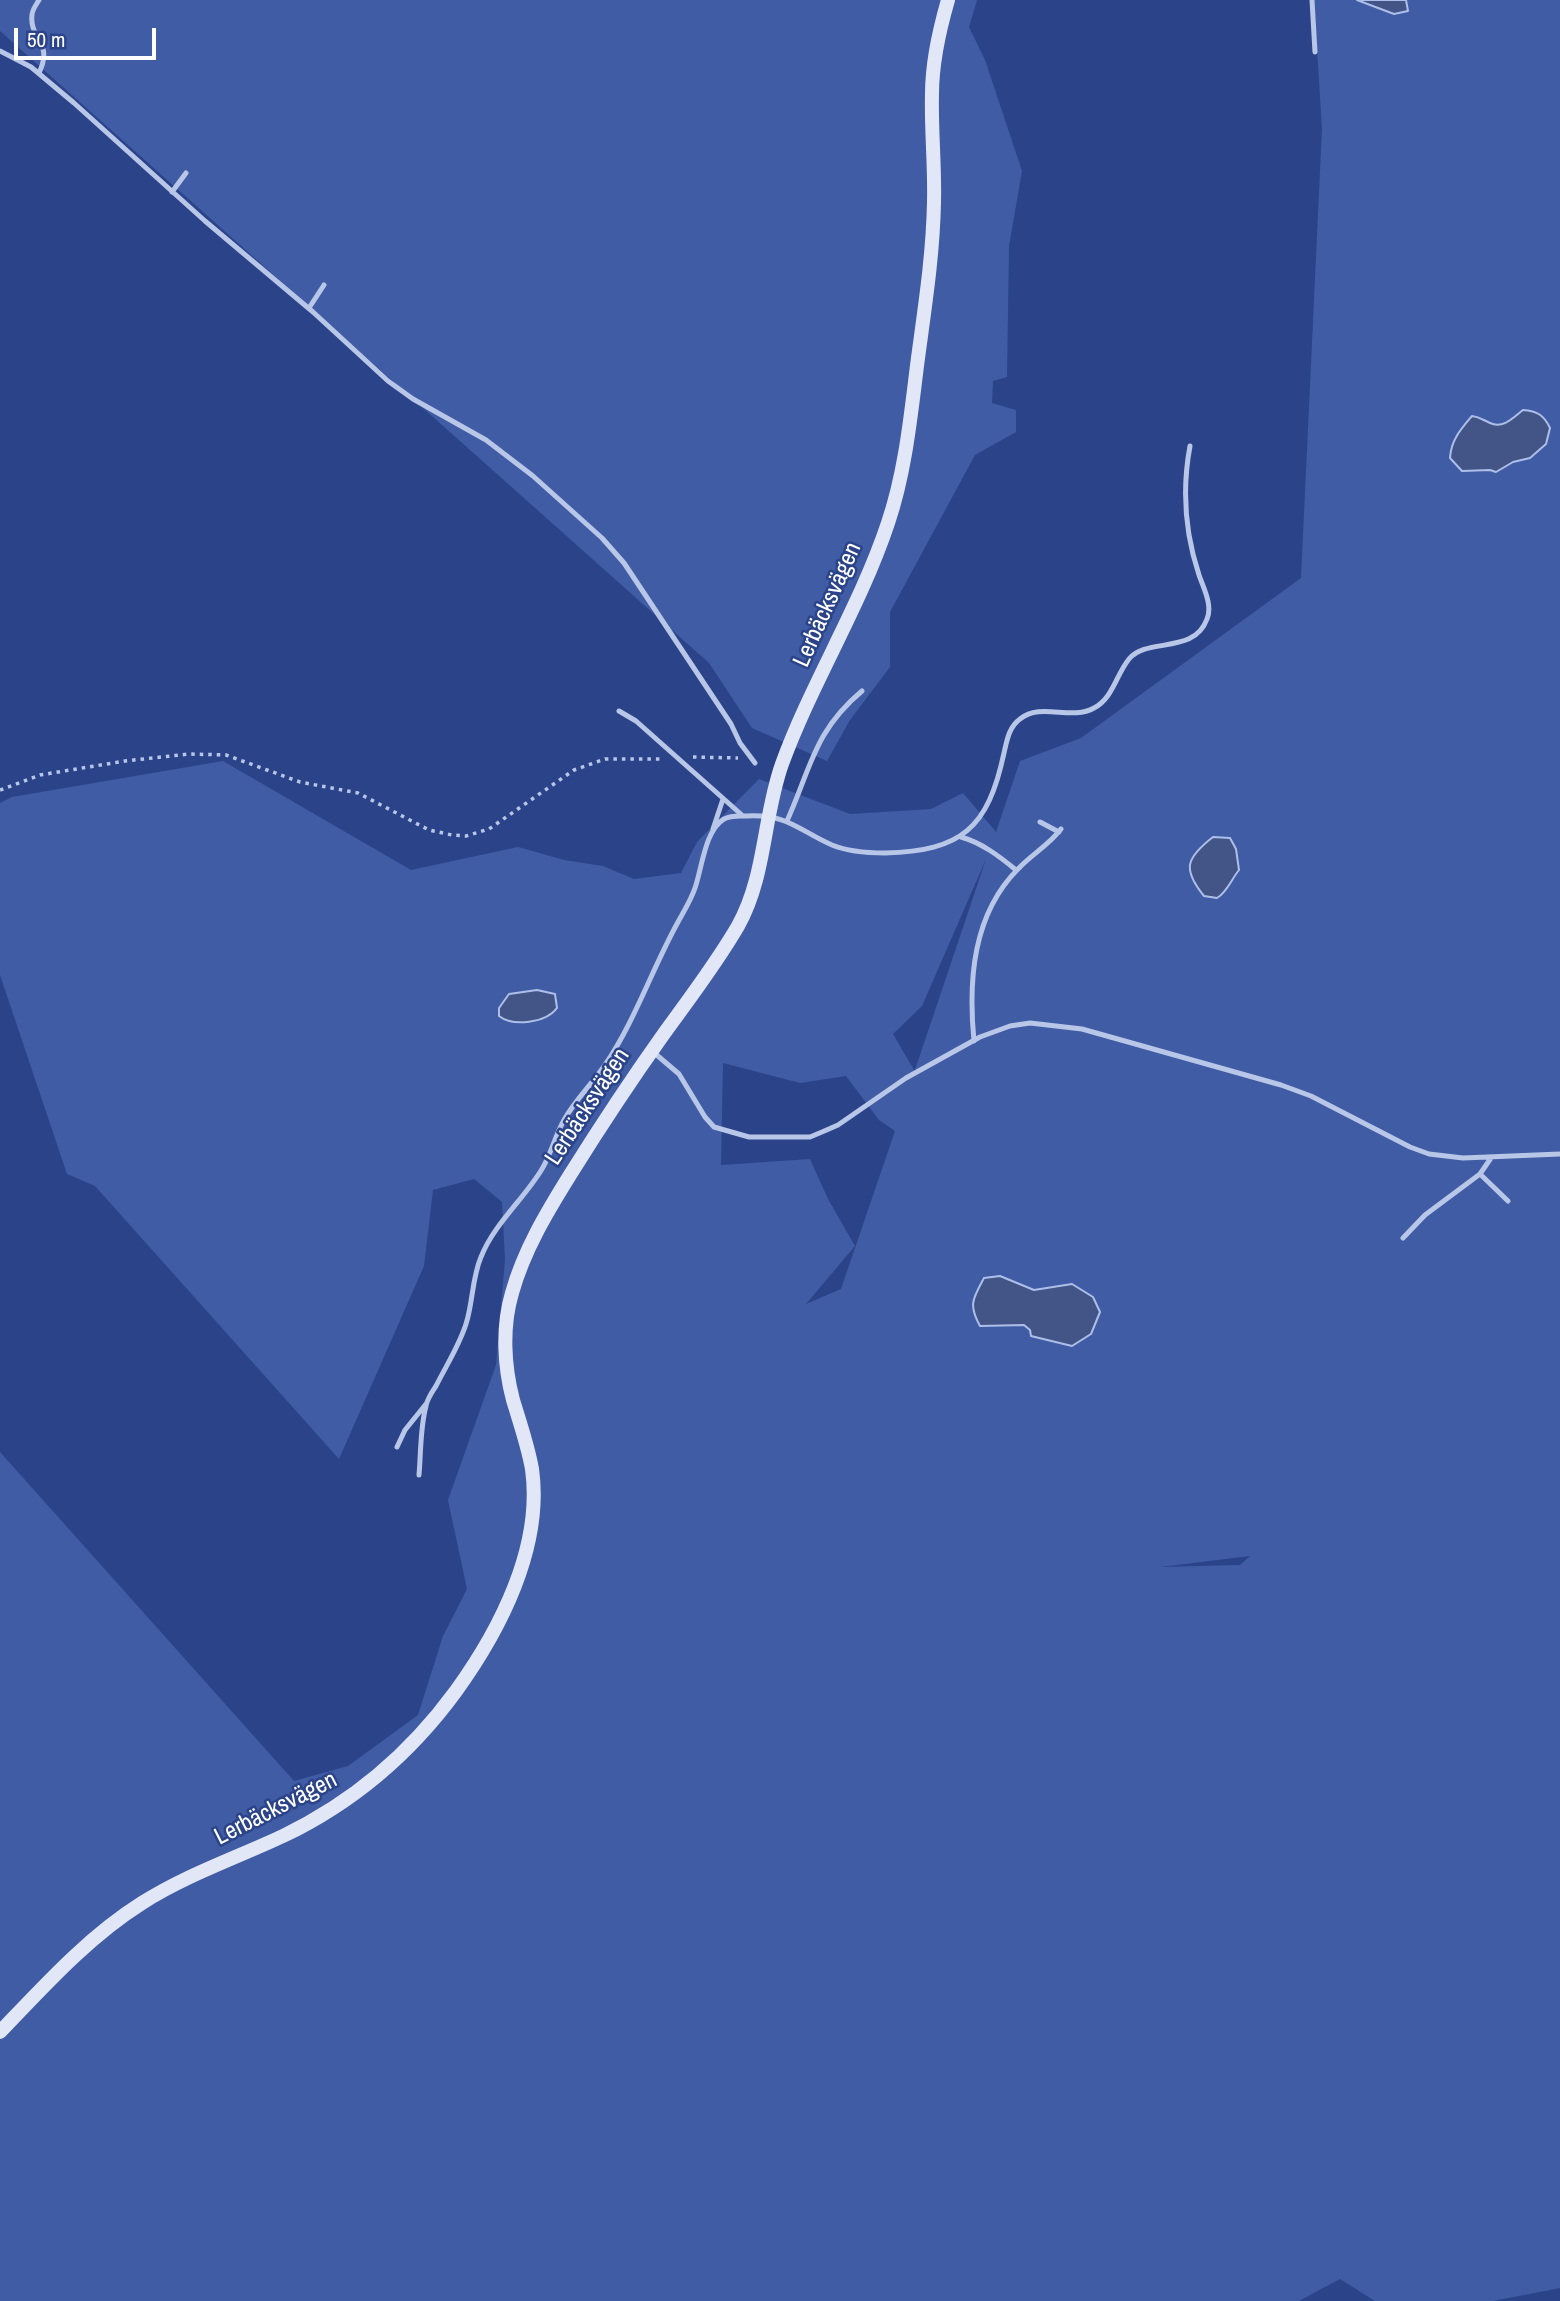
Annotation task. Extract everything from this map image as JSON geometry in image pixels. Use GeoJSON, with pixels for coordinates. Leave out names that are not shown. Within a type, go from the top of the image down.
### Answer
{"type":"FeatureCollection","features":[{"type":"Feature","properties":{"kind":"street","name":"Lerbäcksvägen"},"geometry":{"type":"LineString","coordinates":[[0,2032],[95,1938],[144,1901],[184,1880],[292,1832],[328,1812],[386,1770],[418,1737],[465,1678],[507,1601],[530,1539],[534,1493],[532,1470],[511,1393],[506,1362],[506,1327],[512,1292],[531,1244],[549,1209],[652,1051],[707,974],[745,912],[759,871],[778,777],[789,747],[874,562],[896,495],[913,401],[931,257],[934,196],[932,92],[938,40],[948,0]]}},
{"type":"Feature","properties":{"kind":"lane"},"geometry":{"type":"LineString","coordinates":[[39,0],[32,12],[32,23],[45,51],[45,59],[39,73]]}},
{"type":"Feature","properties":{"kind":"lane"},"geometry":{"type":"LineString","coordinates":[[1312,0],[1315,52]]}},
{"type":"Feature","properties":{"kind":"lane"},"geometry":{"type":"LineString","coordinates":[[0,51],[39,73],[172,192],[309,308],[388,381],[413,399],[486,440],[533,476],[602,538],[654,607],[755,763]]}},
{"type":"Feature","properties":{"kind":"lane"},"geometry":{"type":"LineString","coordinates":[[172,192],[186,173]]}},
{"type":"Feature","properties":{"kind":"lane"},"geometry":{"type":"LineString","coordinates":[[309,308],[324,285]]}},
{"type":"Feature","properties":{"kind":"lane"},"geometry":{"type":"LineString","coordinates":[[713,830],[724,820],[743,816],[768,816],[787,821],[831,844],[852,851],[872,853],[923,851],[961,836],[973,826],[989,804],[997,784],[1008,736],[1020,718],[1035,712],[1076,713],[1094,708],[1108,695],[1134,655],[1145,649],[1167,646],[1187,639],[1207,620],[1209,611],[1206,597],[1190,547],[1185,494],[1190,446]]}},
{"type":"Feature","properties":{"kind":"lane"},"geometry":{"type":"LineString","coordinates":[[787,821],[815,747],[838,714],[862,691]]}},
{"type":"Feature","properties":{"kind":"lane"},"geometry":{"type":"LineString","coordinates":[[619,711],[636,721],[743,816]]}},
{"type":"Feature","properties":{"kind":"lane"},"geometry":{"type":"LineString","coordinates":[[397,1447],[405,1430],[426,1404],[460,1340],[468,1318],[475,1273],[482,1254],[541,1170],[571,1107],[605,1065],[626,1028],[663,949],[695,890],[723,799]]}},
{"type":"Feature","properties":{"kind":"lane"},"geometry":{"type":"LineString","coordinates":[[974,1041],[973,979],[981,930],[996,898],[1016,870],[1052,841],[1060,830],[1040,822]]}},
{"type":"Feature","properties":{"kind":"lane"},"geometry":{"type":"LineString","coordinates":[[961,836],[982,845],[1016,870]]}},
{"type":"Feature","properties":{"kind":"lane"},"geometry":{"type":"LineString","coordinates":[[652,1051],[679,1074],[705,1118],[714,1127],[749,1137],[810,1137],[838,1125],[906,1078],[974,1041],[1010,1026],[1030,1023],[1082,1030],[1253,1076],[1311,1096],[1419,1151],[1452,1157],[1491,1158],[1538,1153],[1560,1154]]}},
{"type":"Feature","properties":{"kind":"lane"},"geometry":{"type":"LineString","coordinates":[[1403,1238],[1425,1215],[1480,1174],[1491,1158]]}},
{"type":"Feature","properties":{"kind":"lane"},"geometry":{"type":"LineString","coordinates":[[1480,1174],[1508,1201]]}},
{"type":"Feature","properties":{"kind":"lane"},"geometry":{"type":"LineString","coordinates":[[419,1475],[426,1404]]}},
{"type":"Feature","properties":{"kind":"path"},"geometry":{"type":"LineString","coordinates":[[0,790],[40,775],[125,761],[190,754],[226,755],[300,782],[358,793],[429,830],[466,836],[489,829],[574,770],[605,759],[727,756],[755,763]]}},
{"type":"Feature","properties":{"kind":"shaded area"},"geometry":{"type":"Polygon","coordinates":[[[0,0],[977,0],[969,27],[985,60],[1022,171],[1009,246],[1007,377],[993,381],[992,403],[1016,410],[1016,432],[975,455],[890,612],[890,667],[850,720],[827,761],[752,728],[709,663],[0,31],[0,0]]]}},
{"type":"Feature","properties":{"kind":"shaded area"},"geometry":{"type":"Polygon","coordinates":[[[1314,0],[1560,0],[1560,2288],[1493,2301],[1375,2301],[1340,2279],[1299,2301],[0,2301],[0,1452],[294,1781],[348,1766],[418,1715],[443,1636],[467,1589],[448,1500],[496,1365],[505,1260],[502,1202],[474,1179],[433,1190],[424,1266],[339,1459],[95,1186],[67,1174],[0,975],[0,803],[12,797],[223,761],[411,870],[518,847],[564,860],[603,866],[634,879],[681,873],[697,842],[759,779],[850,814],[931,809],[963,793],[996,832],[1020,761],[1081,738],[1301,578],[1322,129],[1314,0]],[[986,859],[922,1006],[893,1034],[914,1070],[915,1070],[986,859]],[[723,1063],[721,1165],[810,1159],[828,1199],[855,1246],[806,1304],[841,1289],[895,1131],[879,1120],[846,1076],[800,1083],[723,1063]],[[1250,1556],[1160,1567],[1240,1565],[1250,1556]]]}},
{"type":"Feature","properties":{"kind":"shaded area"},"geometry":{"type":"Polygon","coordinates":[[[1357,0],[1406,0],[1408,11],[1394,14],[1357,0]]]}},
{"type":"Feature","properties":{"kind":"shaded area"},"geometry":{"type":"Polygon","coordinates":[[[1523,410],[1540,414],[1550,428],[1546,444],[1530,458],[1513,462],[1496,472],[1462,471],[1450,458],[1454,440],[1472,416],[1499,425],[1508,422],[1523,410]]]}},
{"type":"Feature","properties":{"kind":"shaded area"},"geometry":{"type":"Polygon","coordinates":[[[1213,837],[1230,838],[1236,849],[1239,870],[1217,898],[1204,896],[1190,871],[1192,858],[1213,837]]]}},
{"type":"Feature","properties":{"kind":"shaded area"},"geometry":{"type":"Polygon","coordinates":[[[537,990],[555,994],[557,1008],[552,1013],[529,1022],[512,1022],[499,1016],[499,1008],[509,994],[537,990]]]}},
{"type":"Feature","properties":{"kind":"shaded area"},"geometry":{"type":"Polygon","coordinates":[[[1000,1276],[1034,1290],[1072,1284],[1093,1297],[1100,1312],[1091,1334],[1072,1346],[1031,1336],[1030,1330],[1024,1325],[980,1326],[973,1307],[975,1296],[984,1278],[1000,1276]]]}}]}
